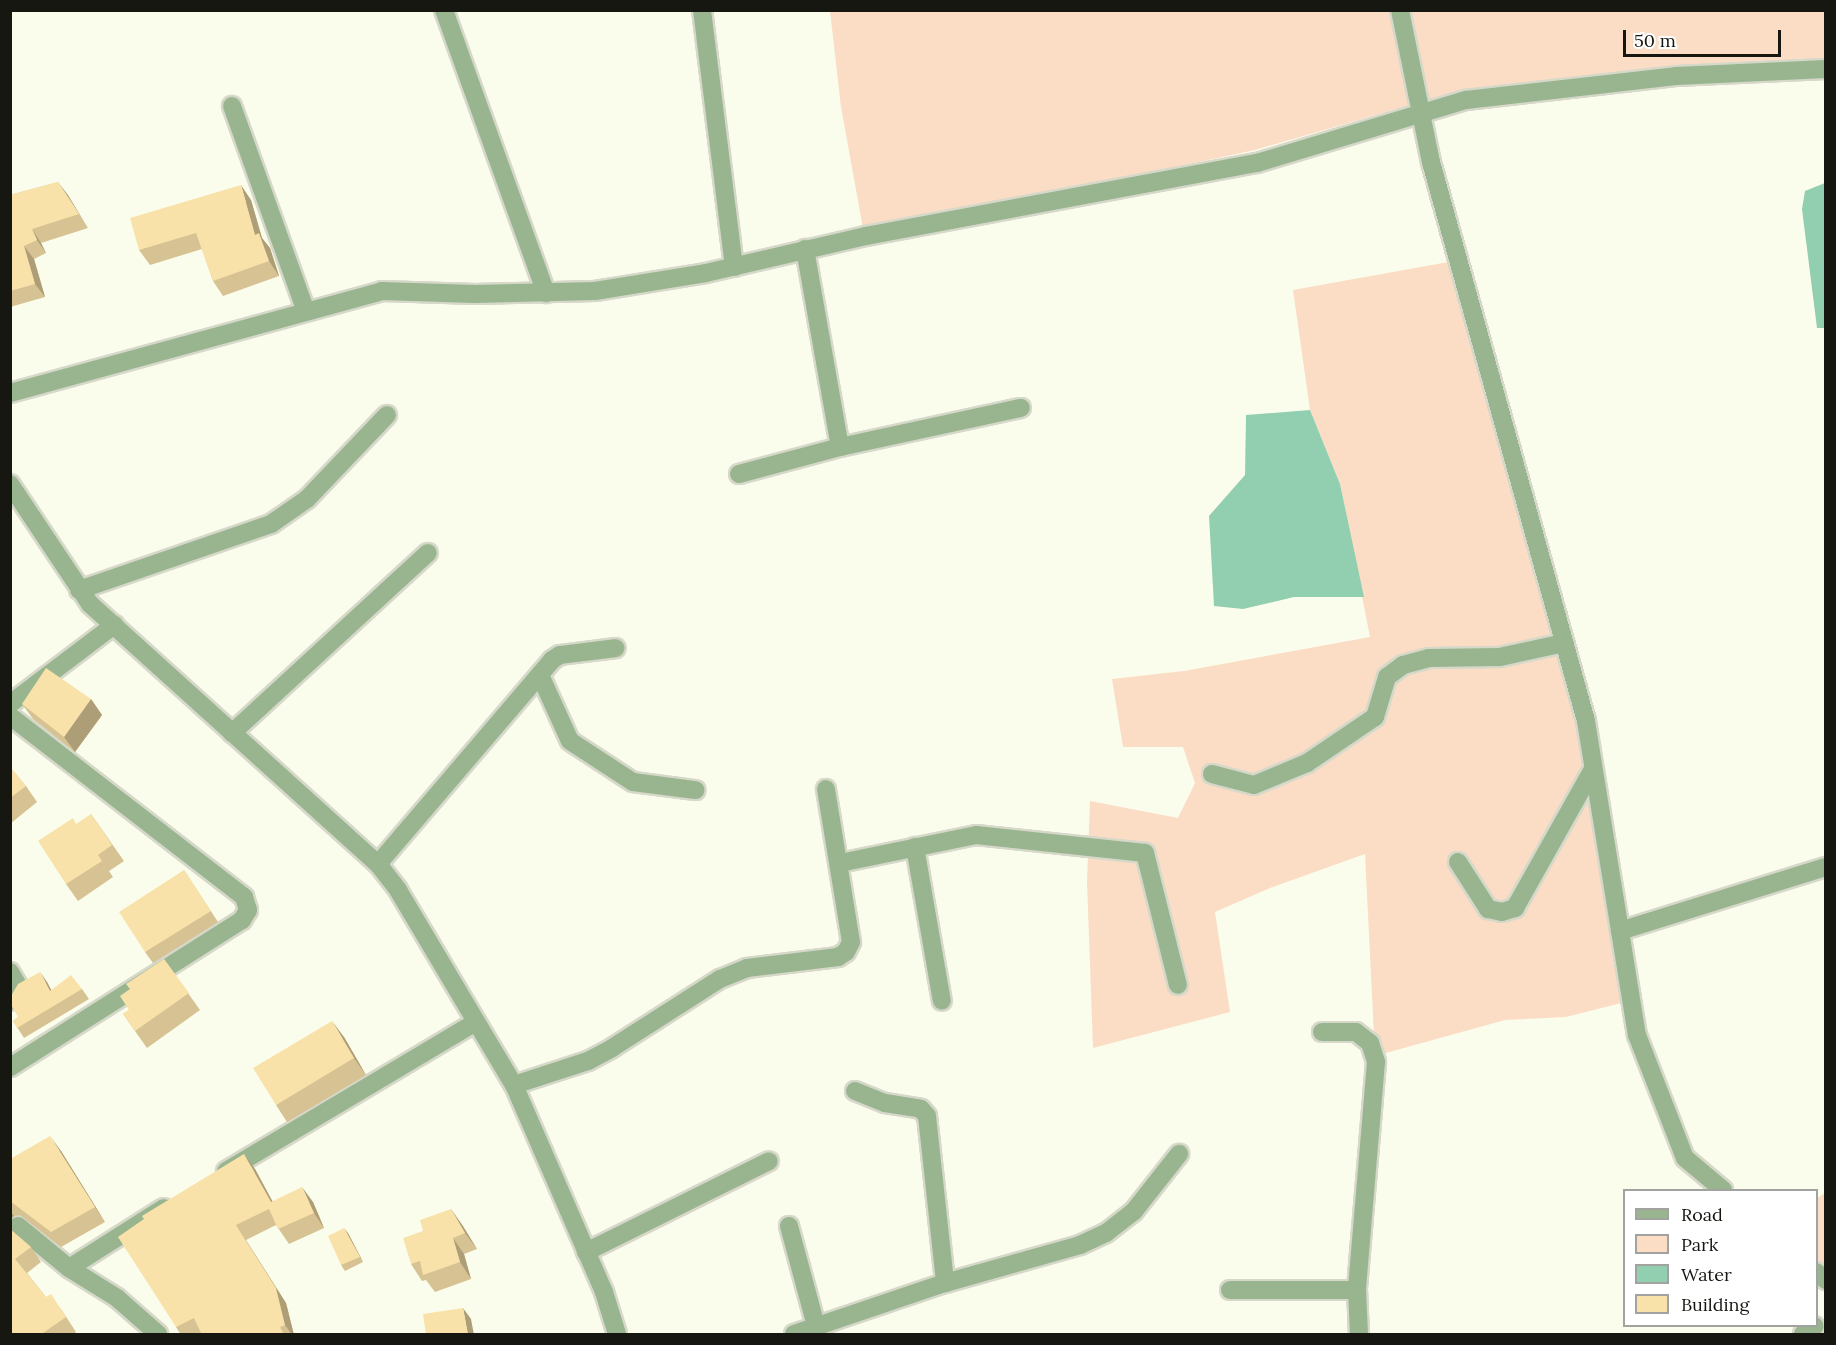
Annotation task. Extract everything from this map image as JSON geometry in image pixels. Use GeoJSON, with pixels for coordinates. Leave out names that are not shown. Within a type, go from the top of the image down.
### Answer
{"type":"FeatureCollection","features":[{"type":"Feature","properties":{"kind":"street"},"geometry":{"type":"LineString","coordinates":[[444,10],[546,293]]}},
{"type":"Feature","properties":{"kind":"street"},"geometry":{"type":"LineString","coordinates":[[702,10],[734,267]]}},
{"type":"Feature","properties":{"kind":"street"},"geometry":{"type":"LineString","coordinates":[[1400,10],[1418,111],[1586,721],[1637,1035],[1672,1132],[1685,1158],[1721,1189]]}},
{"type":"Feature","properties":{"kind":"street"},"geometry":{"type":"LineString","coordinates":[[10,393],[305,309],[382,291],[546,293],[595,291],[734,267],[805,249],[1257,163],[1418,111],[1466,100],[1676,76],[1826,69]]}},
{"type":"Feature","properties":{"kind":"street"},"geometry":{"type":"LineString","coordinates":[[232,106],[305,309]]}},
{"type":"Feature","properties":{"kind":"street"},"geometry":{"type":"LineString","coordinates":[[805,249],[840,447]]}},
{"type":"Feature","properties":{"kind":"street"},"geometry":{"type":"LineString","coordinates":[[739,474],[840,447],[1021,408]]}},
{"type":"Feature","properties":{"kind":"street"},"geometry":{"type":"LineString","coordinates":[[79,590],[229,542],[271,524],[307,499],[387,415]]}},
{"type":"Feature","properties":{"kind":"street"},"geometry":{"type":"LineString","coordinates":[[10,484],[79,590],[114,626],[378,864],[398,890],[514,1085],[586,1252],[617,1335]]}},
{"type":"Feature","properties":{"kind":"street"},"geometry":{"type":"LineString","coordinates":[[232,733],[428,553]]}},
{"type":"Feature","properties":{"kind":"street"},"geometry":{"type":"LineString","coordinates":[[10,704],[114,626]]}},
{"type":"Feature","properties":{"kind":"street"},"geometry":{"type":"LineString","coordinates":[[1212,774],[1254,785],[1308,763],[1375,717],[1387,677],[1403,665],[1430,658],[1500,657],[1564,642]]}},
{"type":"Feature","properties":{"kind":"street"},"geometry":{"type":"LineString","coordinates":[[378,864],[540,675],[560,655],[616,648]]}},
{"type":"Feature","properties":{"kind":"street"},"geometry":{"type":"LineString","coordinates":[[540,675],[570,741],[633,782],[694,790]]}},
{"type":"Feature","properties":{"kind":"street"},"geometry":{"type":"LineString","coordinates":[[10,716],[244,897],[248,910],[242,920],[10,1067]]}},
{"type":"Feature","properties":{"kind":"street"},"geometry":{"type":"LineString","coordinates":[[1458,862],[1488,909],[1502,912],[1515,908],[1593,769]]}},
{"type":"Feature","properties":{"kind":"street"},"geometry":{"type":"LineString","coordinates":[[514,1085],[588,1061],[720,979],[747,968],[838,957],[846,952],[851,942],[840,863],[826,789]]}},
{"type":"Feature","properties":{"kind":"street"},"geometry":{"type":"LineString","coordinates":[[840,863],[976,836],[1145,853],[1178,985]]}},
{"type":"Feature","properties":{"kind":"street"},"geometry":{"type":"LineString","coordinates":[[915,847],[942,1002]]}},
{"type":"Feature","properties":{"kind":"street"},"geometry":{"type":"LineString","coordinates":[[1620,931],[1826,867]]}},
{"type":"Feature","properties":{"kind":"street"},"geometry":{"type":"LineString","coordinates":[[10,972],[17,984],[10,1001]]}},
{"type":"Feature","properties":{"kind":"street"},"geometry":{"type":"LineString","coordinates":[[205,1183],[476,1022]]}},
{"type":"Feature","properties":{"kind":"street"},"geometry":{"type":"LineString","coordinates":[[1322,1032],[1356,1032],[1370,1043],[1376,1062],[1358,1290],[1359,1335]]}},
{"type":"Feature","properties":{"kind":"street"},"geometry":{"type":"LineString","coordinates":[[855,1091],[885,1103],[921,1109],[927,1116],[945,1283]]}},
{"type":"Feature","properties":{"kind":"street"},"geometry":{"type":"LineString","coordinates":[[794,1335],[945,1283],[1080,1245],[1106,1233],[1134,1211],[1179,1154]]}},
{"type":"Feature","properties":{"kind":"street"},"geometry":{"type":"LineString","coordinates":[[586,1252],[769,1161]]}},
{"type":"Feature","properties":{"kind":"street"},"geometry":{"type":"LineString","coordinates":[[69,1268],[185,1195]]}},
{"type":"Feature","properties":{"kind":"street"},"geometry":{"type":"LineString","coordinates":[[18,1226],[69,1268],[125,1304],[158,1335]]}},
{"type":"Feature","properties":{"kind":"street"},"geometry":{"type":"LineString","coordinates":[[789,1226],[816,1326]]}},
{"type":"Feature","properties":{"kind":"street"},"geometry":{"type":"LineString","coordinates":[[1230,1290],[1358,1290]]}},
{"type":"Feature","properties":{"kind":"green space"},"geometry":{"type":"Polygon","coordinates":[[[830,11],[1825,11],[1825,63],[1678,70],[1494,87],[1417,103],[1255,150],[864,234],[841,107],[830,11]]]}},
{"type":"Feature","properties":{"kind":"green space"},"geometry":{"type":"Polygon","coordinates":[[[1454,261],[1543,587],[1577,728],[1614,926],[1633,1000],[1566,1017],[1505,1020],[1375,1056],[1365,854],[1270,888],[1215,912],[1230,1012],[1093,1048],[1087,882],[1090,801],[1178,818],[1195,783],[1183,747],[1123,747],[1112,679],[1184,671],[1370,637],[1340,484],[1310,410],[1293,290],[1454,261]]]}},
{"type":"Feature","properties":{"kind":"green space"},"geometry":{"type":"Polygon","coordinates":[[[1825,1193],[1825,1280],[1818,1273],[1818,1197],[1825,1193]]]}},
{"type":"Feature","properties":{"kind":"water"},"geometry":{"type":"Polygon","coordinates":[[[1825,183],[1825,328],[1817,328],[1802,209],[1805,191],[1825,183]]]}},
{"type":"Feature","properties":{"kind":"water"},"geometry":{"type":"Polygon","coordinates":[[[1310,410],[1340,484],[1364,597],[1294,597],[1243,609],[1214,606],[1209,516],[1245,475],[1246,415],[1310,410]]]}},
{"type":"Feature","properties":{"kind":"building"},"geometry":{"type":"Polygon","coordinates":[[[58,182],[79,214],[32,229],[37,240],[24,246],[35,284],[10,291],[10,195],[58,182]]]}},
{"type":"Feature","properties":{"kind":"building"},"geometry":{"type":"Polygon","coordinates":[[[241,185],[255,235],[259,233],[269,261],[213,281],[196,233],[139,250],[130,218],[241,185]]]}},
{"type":"Feature","properties":{"kind":"building"},"geometry":{"type":"Polygon","coordinates":[[[46,668],[91,699],[64,737],[22,704],[46,668]]]}},
{"type":"Feature","properties":{"kind":"building"},"geometry":{"type":"Polygon","coordinates":[[[10,767],[26,786],[10,798],[10,767]]]}},
{"type":"Feature","properties":{"kind":"building"},"geometry":{"type":"Polygon","coordinates":[[[91,814],[112,845],[98,855],[102,861],[66,884],[38,841],[73,818],[76,824],[91,814]]]}},
{"type":"Feature","properties":{"kind":"building"},"geometry":{"type":"Polygon","coordinates":[[[184,870],[211,911],[145,952],[119,912],[184,870]]]}},
{"type":"Feature","properties":{"kind":"building"},"geometry":{"type":"Polygon","coordinates":[[[164,959],[189,993],[135,1031],[123,1014],[129,1010],[120,996],[130,989],[126,984],[164,959]]]}},
{"type":"Feature","properties":{"kind":"building"},"geometry":{"type":"Polygon","coordinates":[[[40,972],[50,991],[71,975],[82,989],[17,1028],[13,1021],[18,1017],[10,1003],[10,998],[18,984],[40,972]]]}},
{"type":"Feature","properties":{"kind":"building"},"geometry":{"type":"Polygon","coordinates":[[[332,1021],[354,1058],[276,1105],[253,1068],[332,1021]]]}},
{"type":"Feature","properties":{"kind":"building"},"geometry":{"type":"Polygon","coordinates":[[[50,1136],[95,1207],[51,1232],[10,1201],[10,1159],[50,1136]]]}},
{"type":"Feature","properties":{"kind":"building"},"geometry":{"type":"Polygon","coordinates":[[[244,1154],[271,1202],[302,1187],[314,1213],[278,1229],[269,1209],[236,1225],[276,1288],[285,1325],[280,1327],[284,1335],[202,1335],[194,1318],[176,1327],[118,1237],[144,1219],[142,1216],[244,1154]]]}},
{"type":"Feature","properties":{"kind":"building"},"geometry":{"type":"Polygon","coordinates":[[[451,1209],[465,1233],[453,1238],[460,1262],[423,1275],[420,1261],[411,1264],[403,1238],[423,1231],[420,1220],[451,1209]]]}},
{"type":"Feature","properties":{"kind":"building"},"geometry":{"type":"Polygon","coordinates":[[[344,1228],[360,1257],[341,1265],[328,1236],[344,1228]]]}},
{"type":"Feature","properties":{"kind":"building"},"geometry":{"type":"Polygon","coordinates":[[[10,1229],[31,1247],[15,1259],[46,1297],[51,1294],[66,1317],[40,1335],[10,1335],[10,1229]]]}},
{"type":"Feature","properties":{"kind":"building"},"geometry":{"type":"Polygon","coordinates":[[[463,1308],[468,1335],[426,1335],[423,1314],[463,1308]]]}}]}
